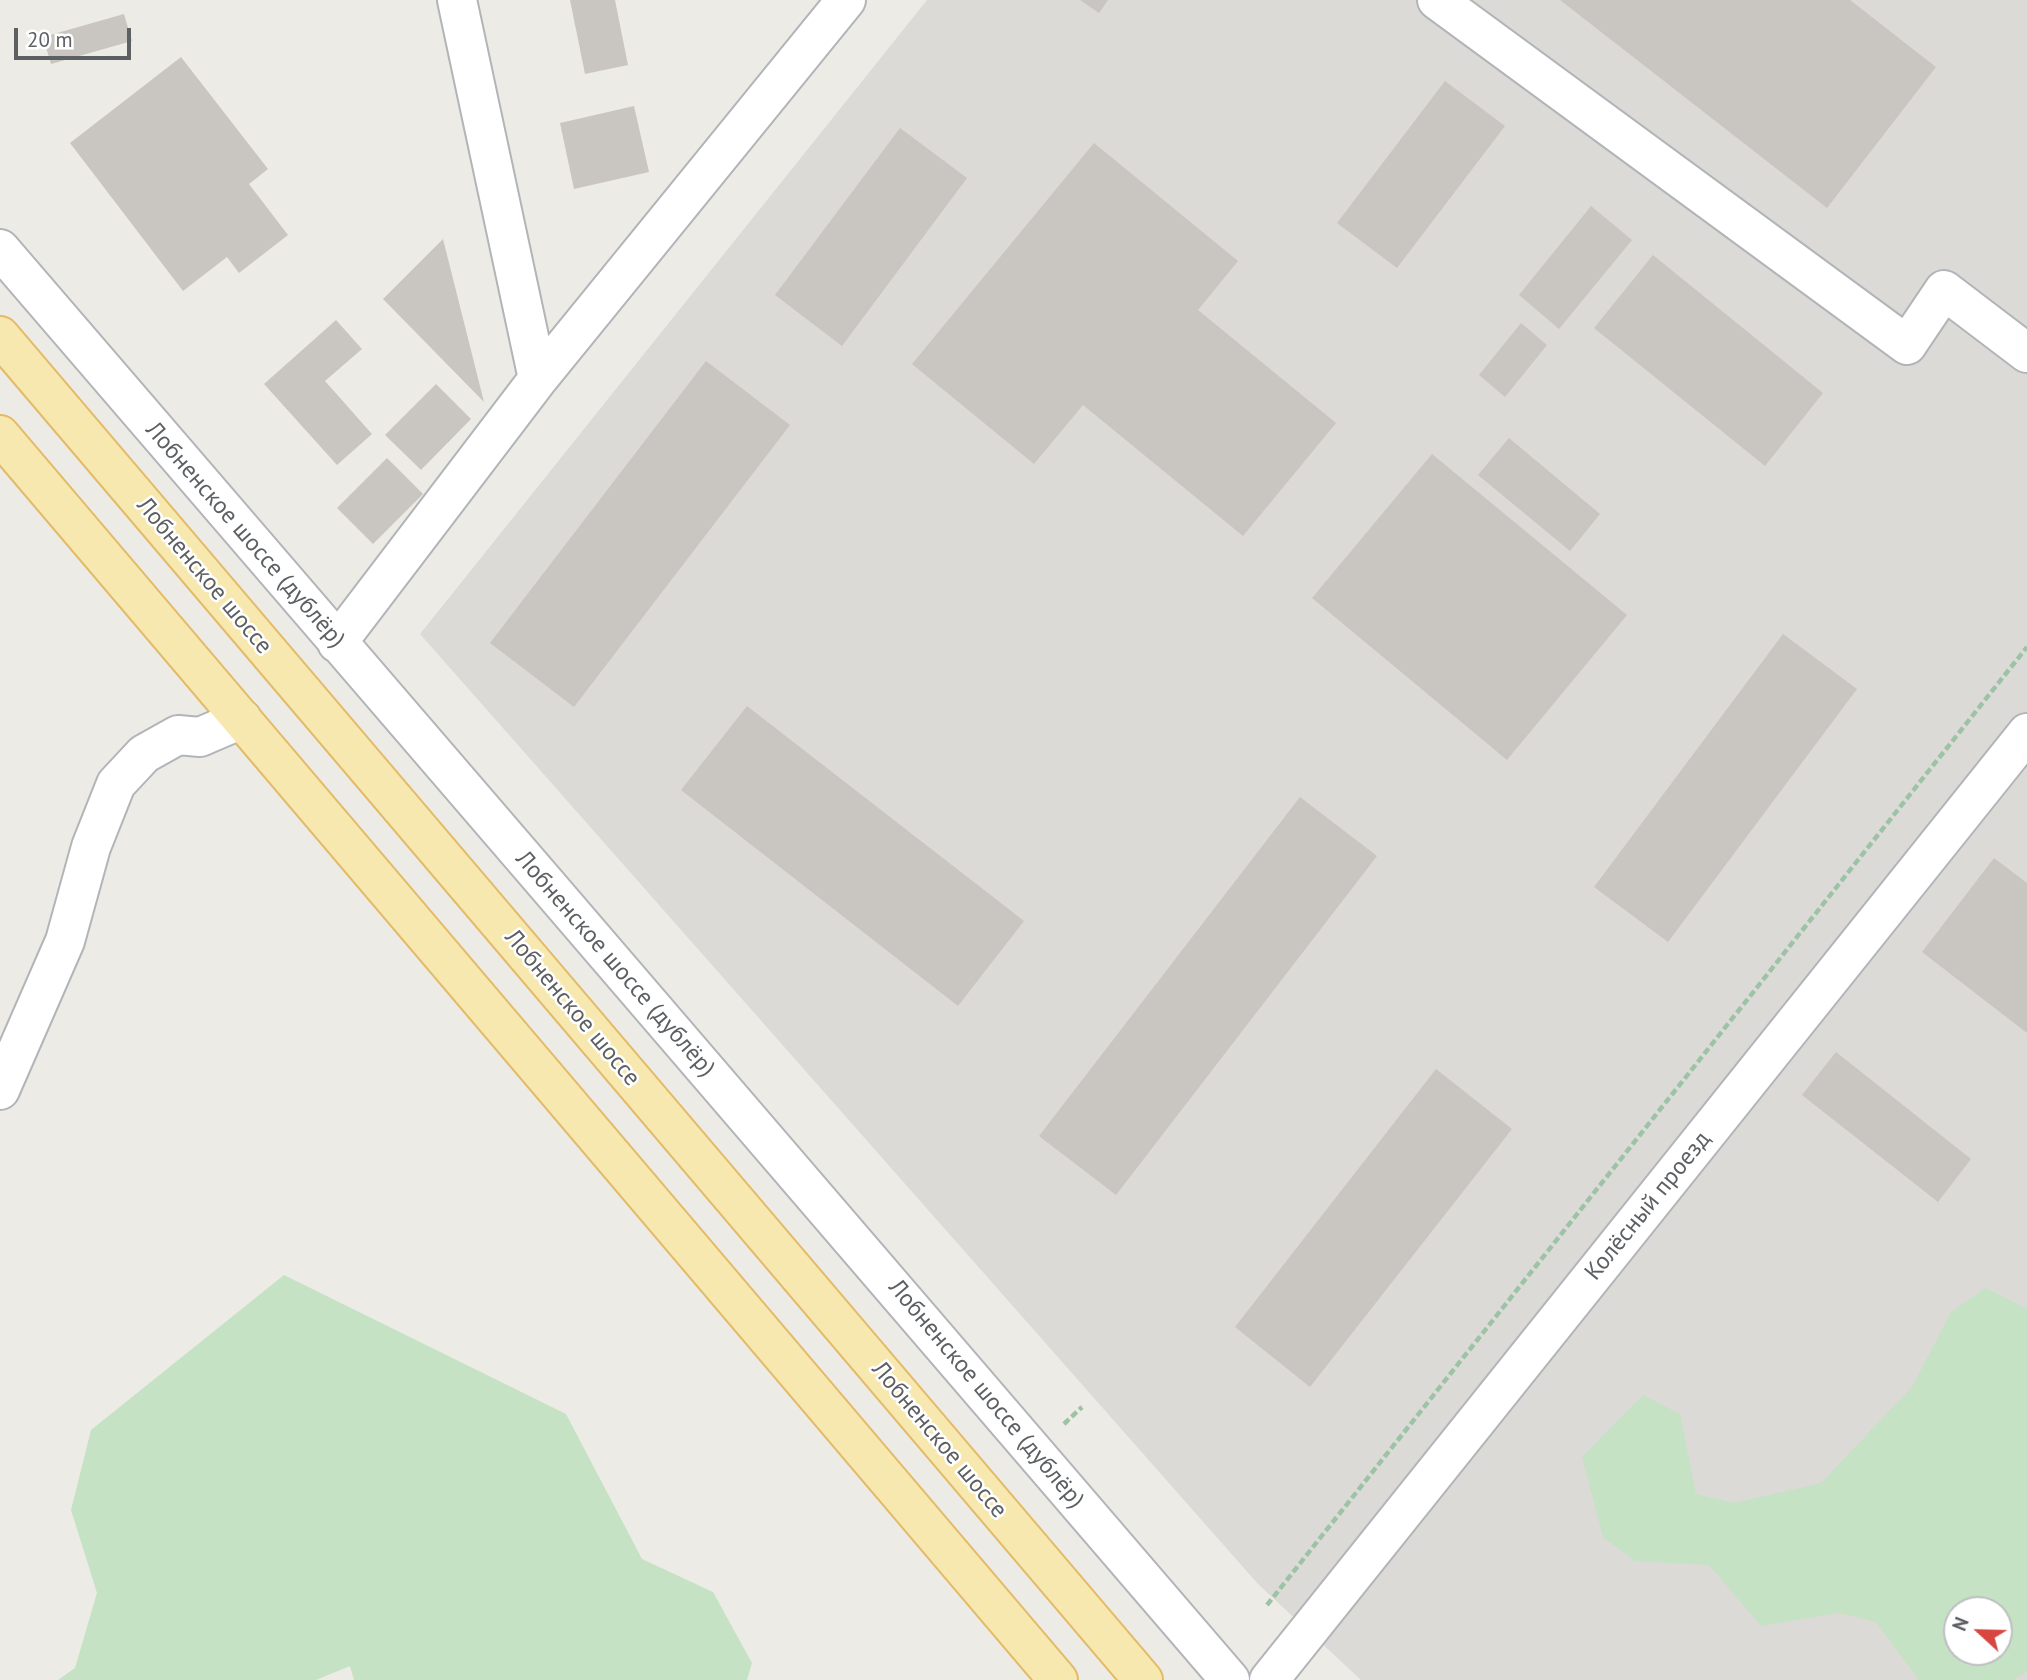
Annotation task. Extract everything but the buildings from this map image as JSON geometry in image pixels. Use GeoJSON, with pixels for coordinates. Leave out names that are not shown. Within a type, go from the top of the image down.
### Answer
{"type":"FeatureCollection","features":[{"type":"Feature","properties":{"kind":"main road","name":"Лобненское шоссе"},"geometry":{"type":"LineString","coordinates":[[0,336],[1143,1680]]}},
{"type":"Feature","properties":{"kind":"main road"},"geometry":{"type":"LineString","coordinates":[[0,435],[1058,1680]]}},
{"type":"Feature","properties":{"kind":"street"},"geometry":{"type":"LineString","coordinates":[[457,0],[538,379]]}},
{"type":"Feature","properties":{"kind":"street"},"geometry":{"type":"LineString","coordinates":[[337,643],[538,379],[846,0]]}},
{"type":"Feature","properties":{"kind":"street"},"geometry":{"type":"LineString","coordinates":[[1437,0],[1907,345],[1944,290],[2027,353]]}},
{"type":"Feature","properties":{"kind":"street","name":"Лобненское шоссе (дублёр)"},"geometry":{"type":"LineString","coordinates":[[0,249],[1230,1680]]}},
{"type":"Feature","properties":{"kind":"street"},"geometry":{"type":"LineString","coordinates":[[0,1090],[65,941],[91,847],[116,784],[144,754],[178,735],[200,737],[242,719]]}},
{"type":"Feature","properties":{"kind":"street","name":"Колёсный проезд"},"geometry":{"type":"LineString","coordinates":[[1269,1680],[2027,733]]}},
{"type":"Feature","properties":{"kind":"path"},"geometry":{"type":"LineString","coordinates":[[1267,1605],[2027,647]]}},
{"type":"Feature","properties":{"kind":"path"},"geometry":{"type":"LineString","coordinates":[[1064,1424],[1082,1407]]}},
{"type":"Feature","properties":{"kind":"shaded area"},"geometry":{"type":"Polygon","coordinates":[[[927,0],[2027,0],[2027,1680],[1361,1680],[1258,1584],[420,634],[927,0]]]}},
{"type":"Feature","properties":{"kind":"green space"},"geometry":{"type":"Polygon","coordinates":[[[284,1275],[566,1414],[642,1559],[713,1592],[752,1663],[747,1680],[354,1680],[350,1666],[316,1680],[58,1680],[75,1668],[97,1593],[71,1510],[91,1430],[284,1275]]]}},
{"type":"Feature","properties":{"kind":"green space"},"geometry":{"type":"Polygon","coordinates":[[[1986,1288],[2027,1309],[2027,1672],[2013,1680],[1919,1680],[1876,1622],[1838,1613],[1761,1626],[1709,1565],[1635,1561],[1603,1537],[1582,1457],[1643,1395],[1680,1414],[1696,1494],[1734,1503],[1821,1483],[1912,1387],[1951,1312],[1986,1288]]]}}]}
